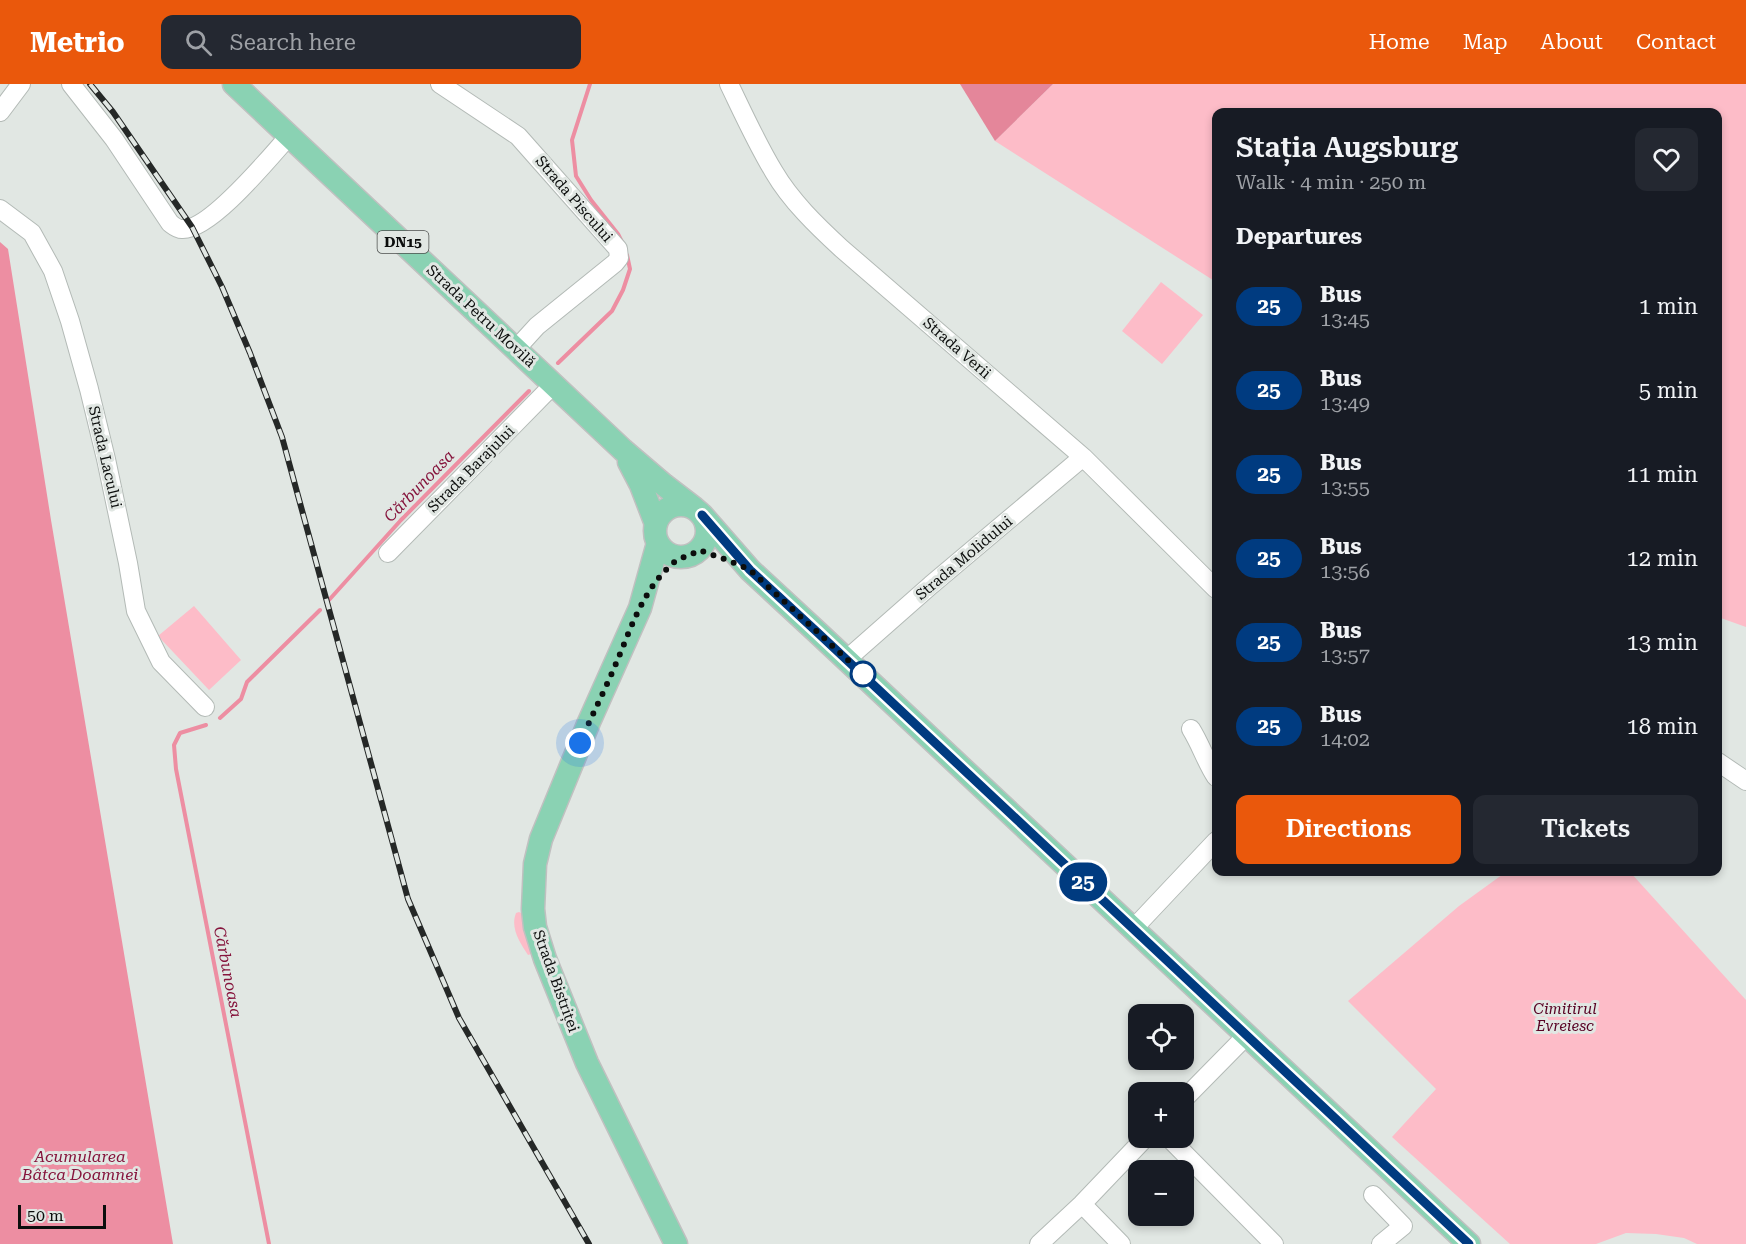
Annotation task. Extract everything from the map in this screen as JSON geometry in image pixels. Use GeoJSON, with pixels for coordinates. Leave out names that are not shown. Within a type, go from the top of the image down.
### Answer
{"type":"FeatureCollection","features":[{"type":"Feature","properties":{"kind":"main road","name":"Strada Petru Movilă"},"geometry":{"type":"LineString","coordinates":[[234,84],[623,450],[698,512],[750,570],[1469,1244]]}},
{"type":"Feature","properties":{"kind":"main road","name":"Strada Petru Movilă"},"geometry":{"type":"LineString","coordinates":[[623,450],[641,485],[657,533]]}},
{"type":"Feature","properties":{"kind":"main road"},"geometry":{"type":"LineString","coordinates":[[657,533],[659,517],[671,507],[687,505],[698,512],[708,530],[704,544],[690,553]]}},
{"type":"Feature","properties":{"kind":"main road","name":"DN15"},"geometry":{"type":"LineString","coordinates":[[657,533],[668,553],[690,553]]}},
{"type":"Feature","properties":{"kind":"main road","name":"Strada Bistriței"},"geometry":{"type":"LineString","coordinates":[[640,608],[657,533]]}},
{"type":"Feature","properties":{"kind":"main road","name":"Strada Petru Movilă"},"geometry":{"type":"LineString","coordinates":[[690,553],[730,561],[750,570]]}},
{"type":"Feature","properties":{"kind":"main road","name":"Strada Bistriței"},"geometry":{"type":"LineString","coordinates":[[676,1244],[587,1063],[545,959],[533,909],[535,864],[541,839],[589,722],[640,608],[661,575],[690,553]]}},
{"type":"Feature","properties":{"kind":"street"},"geometry":{"type":"LineString","coordinates":[[0,112],[21,84]]}},
{"type":"Feature","properties":{"kind":"street"},"geometry":{"type":"LineString","coordinates":[[71,84],[114,139],[170,223],[184,230],[214,214],[289,136]]}},
{"type":"Feature","properties":{"kind":"street","name":"Strada Piscului"},"geometry":{"type":"LineString","coordinates":[[440,84],[518,136],[618,249],[619,258],[615,263],[537,326],[516,349]]}},
{"type":"Feature","properties":{"kind":"street","name":"Strada Verii"},"geometry":{"type":"LineString","coordinates":[[729,84],[774,173],[809,217],[842,249],[1083,457],[1212,585]]}},
{"type":"Feature","properties":{"kind":"street","name":"Strada Lacului"},"geometry":{"type":"LineString","coordinates":[[0,210],[32,233],[53,271],[70,321],[106,459],[136,611],[161,662],[205,707]]}},
{"type":"Feature","properties":{"kind":"street","name":"Strada Barajului"},"geometry":{"type":"LineString","coordinates":[[388,553],[554,384]]}},
{"type":"Feature","properties":{"kind":"street","name":"Strada Molidului"},"geometry":{"type":"LineString","coordinates":[[847,659],[1083,457]]}},
{"type":"Feature","properties":{"kind":"street"},"geometry":{"type":"LineString","coordinates":[[1191,729],[1212,771]]}},
{"type":"Feature","properties":{"kind":"street"},"geometry":{"type":"LineString","coordinates":[[1722,765],[1746,781]]}},
{"type":"Feature","properties":{"kind":"street"},"geometry":{"type":"LineString","coordinates":[[1133,929],[1212,845]]}},
{"type":"Feature","properties":{"kind":"street"},"geometry":{"type":"LineString","coordinates":[[1194,1089],[1247,1035]]}},
{"type":"Feature","properties":{"kind":"street"},"geometry":{"type":"LineString","coordinates":[[1039,1244],[1082,1204],[1135,1148]]}},
{"type":"Feature","properties":{"kind":"street"},"geometry":{"type":"LineString","coordinates":[[1179,1148],[1274,1244]]}},
{"type":"Feature","properties":{"kind":"street"},"geometry":{"type":"LineString","coordinates":[[1373,1195],[1403,1226],[1381,1244]]}},
{"type":"Feature","properties":{"kind":"street"},"geometry":{"type":"LineString","coordinates":[[1082,1204],[1121,1244]]}},
{"type":"Feature","properties":{"kind":"green space"},"geometry":{"type":"Polygon","coordinates":[[[1053,84],[1746,84],[1746,627],[1722,618],[1722,108],[1212,108],[1212,279],[995,141],[1053,84]]]}},
{"type":"Feature","properties":{"kind":"green space"},"geometry":{"type":"Polygon","coordinates":[[[1161,282],[1203,315],[1162,364],[1122,331],[1161,282]]]}},
{"type":"Feature","properties":{"kind":"green space"},"geometry":{"type":"Polygon","coordinates":[[[194,606],[241,660],[209,690],[158,636],[194,606]]]}},
{"type":"Feature","properties":{"kind":"green space","name":"Cimitirul Evreiesc"},"geometry":{"type":"Polygon","coordinates":[[[1500,876],[1634,876],[1746,1000],[1746,1244],[1697,1244],[1684,1238],[1626,1233],[1596,1244],[1510,1244],[1392,1137],[1436,1089],[1348,1001],[1459,906],[1500,876]]]}},
{"type":"Feature","properties":{"kind":"green space"},"geometry":{"type":"Polygon","coordinates":[[[516,913],[523,914],[531,954],[528,955],[515,930],[514,919],[516,913]]]}},
{"type":"Feature","properties":{"kind":"shaded area"},"geometry":{"type":"Polygon","coordinates":[[[960,84],[1053,84],[995,141],[960,84]]]}},
{"type":"Feature","properties":{"kind":"water","name":"Acumularea Bâtca Doamnei"},"geometry":{"type":"Polygon","coordinates":[[[0,242],[8,249],[51,520],[173,1244],[0,1244],[0,242]]]}},
{"type":"Feature","properties":{"kind":"waterway"},"geometry":{"type":"LineString","coordinates":[[590,84],[572,140],[576,176],[622,242]]}},
{"type":"Feature","properties":{"kind":"waterway"},"geometry":{"type":"LineString","coordinates":[[558,363],[612,311],[623,290],[630,269],[627,255]]}},
{"type":"Feature","properties":{"kind":"waterway","name":"Cărbunoasa"},"geometry":{"type":"LineString","coordinates":[[329,600],[401,520],[529,391]]}},
{"type":"Feature","properties":{"kind":"waterway","name":"Cărbunoasa"},"geometry":{"type":"LineString","coordinates":[[220,718],[241,699],[247,682],[320,610]]}},
{"type":"Feature","properties":{"kind":"waterway","name":"Cărbunoasa"},"geometry":{"type":"LineString","coordinates":[[206,725],[180,733],[174,745],[176,769],[269,1244]]}},
{"type":"Feature","properties":{"kind":"railway"},"geometry":{"type":"LineString","coordinates":[[90,84],[113,112],[192,227],[222,287],[282,437],[408,899],[459,1018],[589,1244]]}},
{"type":"Feature","properties":{"kind":"bus line","name":"25"},"geometry":{"type":"LineString","coordinates":[[702,515],[750,570],[1469,1244]]}},
{"type":"Feature","properties":{"kind":"route"},"geometry":{"type":"LineString","coordinates":[[580,743],[640,608],[655,583],[670,565],[681,557],[699,550],[750,570],[863,674]]}}]}
